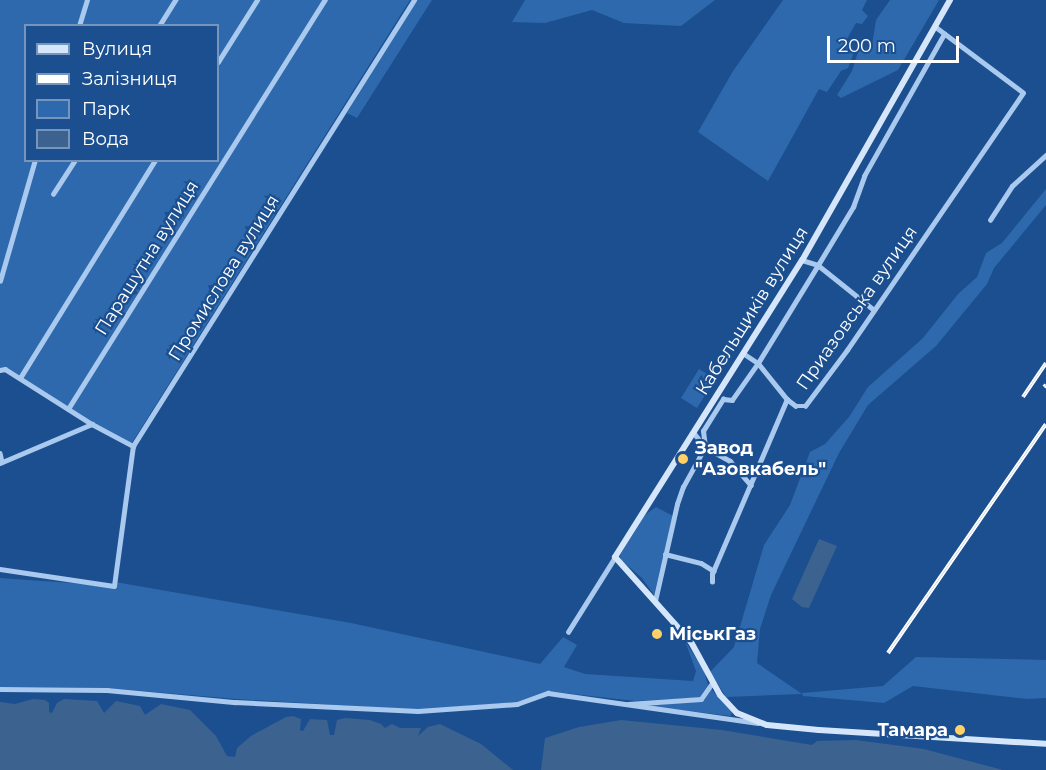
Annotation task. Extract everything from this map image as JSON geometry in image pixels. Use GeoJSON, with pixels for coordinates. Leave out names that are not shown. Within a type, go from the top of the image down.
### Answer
{"type":"FeatureCollection","features":[{"type":"Feature","properties":{"kind":"street"},"geometry":{"type":"LineString","coordinates":[[80,24],[87,0]]}},
{"type":"Feature","properties":{"kind":"street"},"geometry":{"type":"LineString","coordinates":[[160,24],[175,0]]}},
{"type":"Feature","properties":{"kind":"street"},"geometry":{"type":"LineString","coordinates":[[219,60],[257,0]]}},
{"type":"Feature","properties":{"kind":"street","name":"Парашутна вулиця"},"geometry":{"type":"LineString","coordinates":[[68,409],[325,0]]}},
{"type":"Feature","properties":{"kind":"street","name":"Промислова вулиця"},"geometry":{"type":"LineString","coordinates":[[133,446],[414,0]]}},
{"type":"Feature","properties":{"kind":"street","name":"Кабельщиків вулиця"},"geometry":{"type":"LineString","coordinates":[[568,632],[802,260],[950,0]]}},
{"type":"Feature","properties":{"kind":"street"},"geometry":{"type":"LineString","coordinates":[[935,27],[944,34]]}},
{"type":"Feature","properties":{"kind":"street","name":"Кабельщиків вулиця"},"geometry":{"type":"LineString","coordinates":[[655,601],[683,487],[705,447],[703,430],[723,399],[732,400],[758,363],[818,265],[853,207],[864,176],[944,34]]}},
{"type":"Feature","properties":{"kind":"street","name":"Приазовська вулиця"},"geometry":{"type":"LineString","coordinates":[[712,582],[714,571],[787,399],[796,406],[805,406],[1023,93],[944,34]]}},
{"type":"Feature","properties":{"kind":"street"},"geometry":{"type":"LineString","coordinates":[[990,220],[1012,186],[1046,155]]}},
{"type":"Feature","properties":{"kind":"street"},"geometry":{"type":"LineString","coordinates":[[0,281],[34,162]]}},
{"type":"Feature","properties":{"kind":"street"},"geometry":{"type":"LineString","coordinates":[[53,194],[74,162]]}},
{"type":"Feature","properties":{"kind":"street"},"geometry":{"type":"LineString","coordinates":[[20,378],[154,162]]}},
{"type":"Feature","properties":{"kind":"street"},"geometry":{"type":"LineString","coordinates":[[802,260],[818,265],[873,309]]}},
{"type":"Feature","properties":{"kind":"street"},"geometry":{"type":"LineString","coordinates":[[743,354],[758,363],[787,399]]}},
{"type":"Feature","properties":{"kind":"street"},"geometry":{"type":"LineString","coordinates":[[0,568],[114,586],[133,446],[92,424],[2,368]]}},
{"type":"Feature","properties":{"kind":"street"},"geometry":{"type":"LineString","coordinates":[[0,453],[1,463],[92,424]]}},
{"type":"Feature","properties":{"kind":"street"},"geometry":{"type":"LineString","coordinates":[[693,433],[705,447],[730,461],[751,485]]}},
{"type":"Feature","properties":{"kind":"street"},"geometry":{"type":"LineString","coordinates":[[665,554],[701,563],[714,571]]}},
{"type":"Feature","properties":{"kind":"street"},"geometry":{"type":"LineString","coordinates":[[615,557],[691,642],[712,683],[737,713],[767,725]]}},
{"type":"Feature","properties":{"kind":"street"},"geometry":{"type":"LineString","coordinates":[[622,705],[701,699],[712,683]]}},
{"type":"Feature","properties":{"kind":"street"},"geometry":{"type":"LineString","coordinates":[[0,689],[107,690],[235,702],[418,711],[517,704],[548,693],[767,725],[1046,744]]}},
{"type":"Feature","properties":{"kind":"green space"},"geometry":{"type":"Polygon","coordinates":[[[0,0],[410,0],[130,446],[5,369],[0,370],[0,0]]]}},
{"type":"Feature","properties":{"kind":"green space"},"geometry":{"type":"Polygon","coordinates":[[[417,0],[432,0],[357,118],[347,113],[417,0]]]}},
{"type":"Feature","properties":{"kind":"green space"},"geometry":{"type":"Polygon","coordinates":[[[525,0],[715,0],[681,26],[624,23],[592,10],[545,23],[512,22],[525,0]]]}},
{"type":"Feature","properties":{"kind":"green space"},"geometry":{"type":"Polygon","coordinates":[[[783,0],[867,0],[862,10],[868,16],[862,24],[856,23],[847,39],[855,50],[848,68],[841,71],[827,92],[819,89],[768,181],[698,132],[733,71],[783,0]]]}},
{"type":"Feature","properties":{"kind":"green space"},"geometry":{"type":"Polygon","coordinates":[[[890,0],[939,0],[898,70],[841,98],[837,95],[852,71],[858,52],[872,45],[876,20],[890,0]]]}},
{"type":"Feature","properties":{"kind":"green space"},"geometry":{"type":"Polygon","coordinates":[[[1046,189],[1046,205],[994,268],[987,284],[936,346],[868,405],[839,453],[771,595],[760,629],[757,663],[802,694],[726,697],[710,672],[734,647],[764,545],[790,505],[810,452],[825,444],[849,417],[868,387],[923,338],[958,294],[977,277],[986,253],[1002,243],[1046,189]]]}},
{"type":"Feature","properties":{"kind":"green space"},"geometry":{"type":"Polygon","coordinates":[[[699,369],[715,379],[697,408],[681,398],[699,369]]]}},
{"type":"Feature","properties":{"kind":"green space"},"geometry":{"type":"Polygon","coordinates":[[[656,507],[673,516],[654,595],[642,578],[621,560],[620,555],[645,515],[656,507]]]}},
{"type":"Feature","properties":{"kind":"green space"},"geometry":{"type":"Polygon","coordinates":[[[0,578],[114,586],[115,582],[351,623],[540,664],[563,637],[577,645],[564,667],[585,674],[693,681],[696,671],[685,641],[704,671],[708,685],[700,697],[694,698],[635,701],[547,691],[517,702],[418,710],[236,699],[107,688],[0,687],[0,578]]]}},
{"type":"Feature","properties":{"kind":"green space"},"geometry":{"type":"Polygon","coordinates":[[[916,657],[1046,660],[1046,698],[1027,699],[913,686],[884,703],[803,696],[802,693],[883,686],[916,657]]]}},
{"type":"Feature","properties":{"kind":"green space"},"geometry":{"type":"Polygon","coordinates":[[[711,689],[732,711],[731,716],[646,706],[699,701],[711,689]]]}},
{"type":"Feature","properties":{"kind":"water"},"geometry":{"type":"Polygon","coordinates":[[[819,539],[837,546],[809,608],[802,607],[792,599],[819,539]]]}},
{"type":"Feature","properties":{"kind":"water"},"geometry":{"type":"Polygon","coordinates":[[[33,699],[45,700],[49,703],[49,712],[52,713],[57,703],[64,699],[97,701],[104,713],[116,701],[140,706],[145,715],[161,704],[190,710],[216,736],[227,756],[235,757],[237,748],[251,736],[286,717],[293,716],[301,719],[300,730],[303,731],[310,719],[327,720],[330,735],[334,735],[337,720],[345,718],[370,720],[385,728],[392,724],[400,728],[421,728],[418,736],[428,727],[440,724],[481,744],[513,770],[0,770],[0,702],[15,704],[33,699]]]}},
{"type":"Feature","properties":{"kind":"water"},"geometry":{"type":"Polygon","coordinates":[[[621,720],[722,730],[812,745],[817,741],[856,740],[924,749],[1003,770],[541,770],[545,738],[579,727],[621,720]]]}},
{"type":"Feature","properties":{"kind":"railway"},"geometry":{"type":"LineString","coordinates":[[1023,397],[1046,363]]}},
{"type":"Feature","properties":{"kind":"railway"},"geometry":{"type":"LineString","coordinates":[[888,653],[1046,424]]}},
{"type":"Feature","properties":{"kind":"place","name":"Завод \"Азовкабель\""},"geometry":{"type":"Point","coordinates":[683,459]}},
{"type":"Feature","properties":{"kind":"place","name":"МіськГаз"},"geometry":{"type":"Point","coordinates":[657,634]}},
{"type":"Feature","properties":{"kind":"place","name":"Тамара"},"geometry":{"type":"Point","coordinates":[960,730]}}]}
